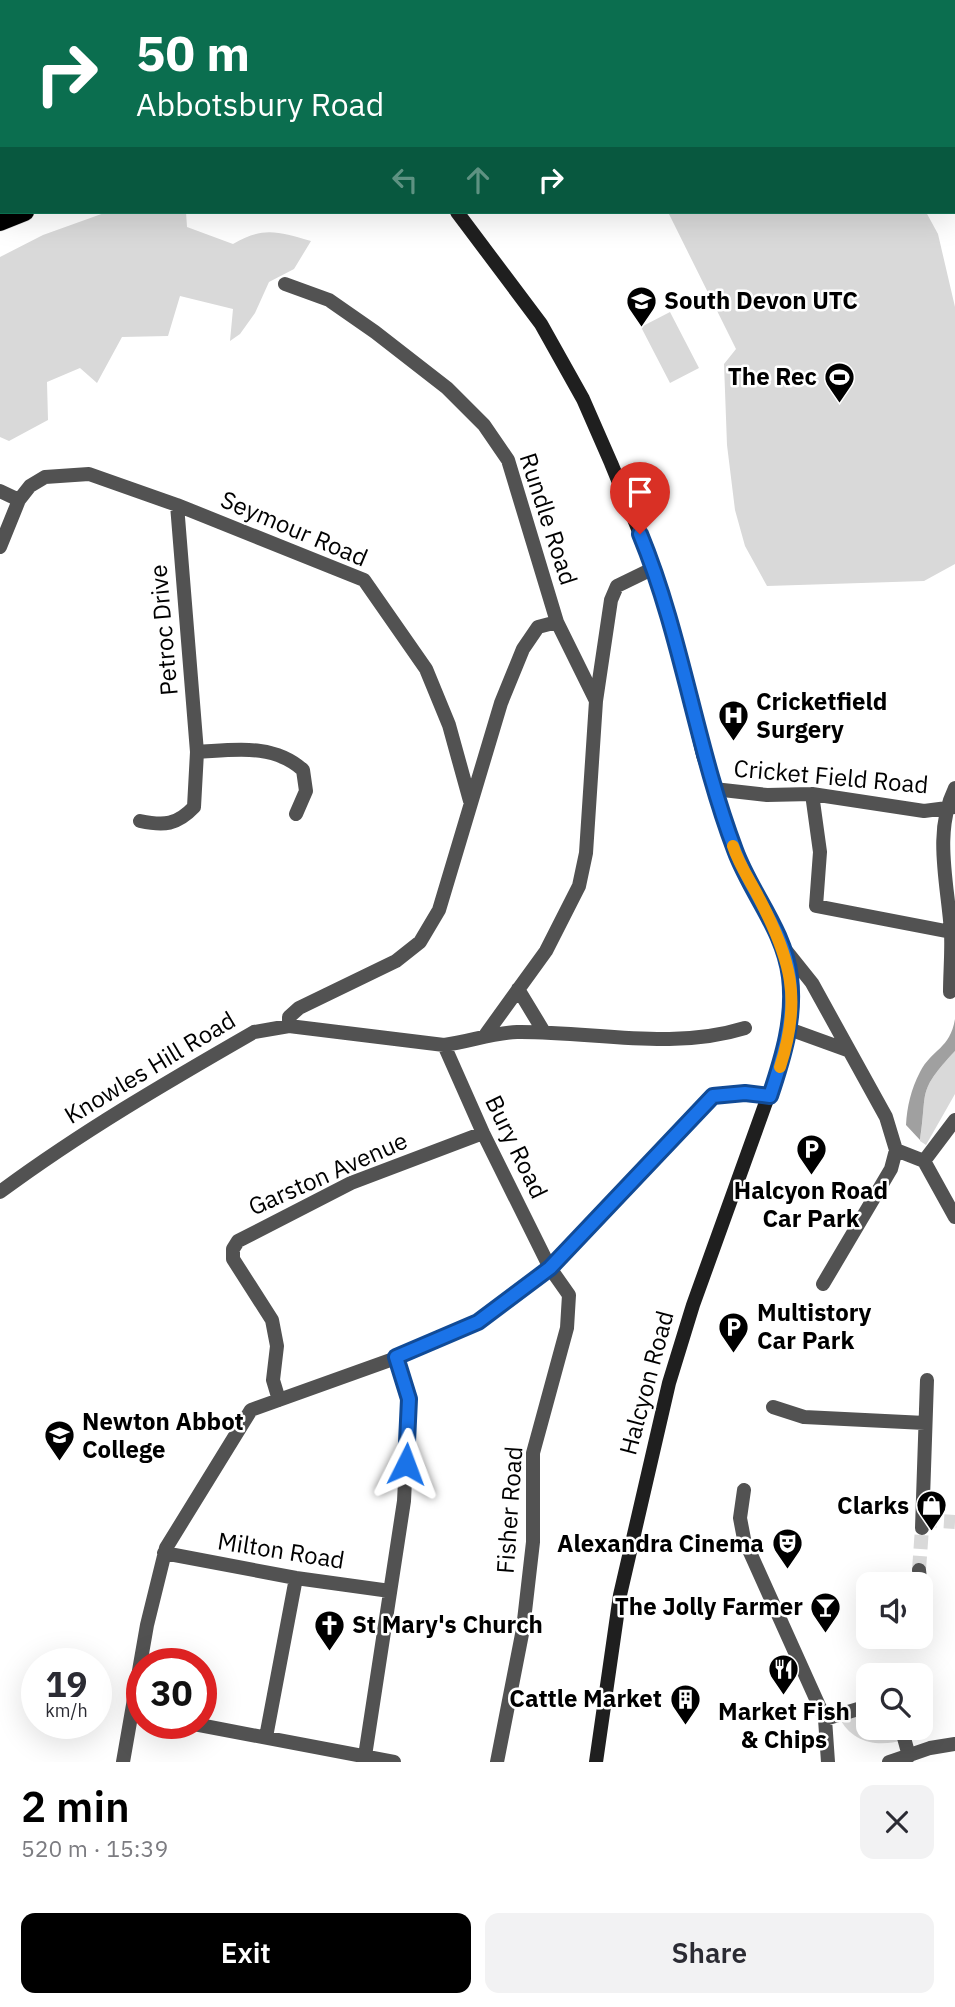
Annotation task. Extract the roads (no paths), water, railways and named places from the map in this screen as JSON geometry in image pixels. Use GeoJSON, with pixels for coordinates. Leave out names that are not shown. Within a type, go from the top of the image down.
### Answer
{"type":"FeatureCollection","features":[{"type":"Feature","properties":{"kind":"main road"},"geometry":{"type":"LineString","coordinates":[[0,222],[20,214]]}},
{"type":"Feature","properties":{"kind":"main road","name":"Halcyon Road"},"geometry":{"type":"LineString","coordinates":[[458,214],[541,324],[583,399],[653,568],[714,789],[736,853],[784,948],[792,997],[789,1029],[770,1096],[693,1305],[669,1383],[620,1595],[596,1762]]}},
{"type":"Feature","properties":{"kind":"street","name":"Rundle Road"},"geometry":{"type":"LineString","coordinates":[[285,284],[329,300],[375,332],[447,388],[484,425],[508,460],[557,622],[596,701]]}},
{"type":"Feature","properties":{"kind":"street","name":"Seymour Road"},"geometry":{"type":"LineString","coordinates":[[0,547],[19,500],[30,486],[45,477],[89,474],[177,505],[364,580],[426,669],[450,725],[470,801]]}},
{"type":"Feature","properties":{"kind":"street"},"geometry":{"type":"LineString","coordinates":[[0,491],[19,500]]}},
{"type":"Feature","properties":{"kind":"street","name":"Petroc Drive"},"geometry":{"type":"LineString","coordinates":[[140,821],[160,825],[175,823],[194,807],[197,752],[177,505]]}},
{"type":"Feature","properties":{"kind":"street","name":"Rundle Road"},"geometry":{"type":"LineString","coordinates":[[486,1034],[546,951],[579,886],[586,853],[596,701],[611,600],[617,586],[653,568]]}},
{"type":"Feature","properties":{"kind":"street"},"geometry":{"type":"LineString","coordinates":[[289,1026],[289,1017],[299,1008],[396,961],[420,942],[439,909],[501,703],[523,649],[538,628],[557,622]]}},
{"type":"Feature","properties":{"kind":"street"},"geometry":{"type":"LineString","coordinates":[[197,752],[261,750],[292,760],[303,770],[306,791],[296,814]]}},
{"type":"Feature","properties":{"kind":"street"},"geometry":{"type":"LineString","coordinates":[[950,992],[951,932],[944,875],[950,808],[955,788]]}},
{"type":"Feature","properties":{"kind":"street","name":"Cricket Field Road"},"geometry":{"type":"LineString","coordinates":[[714,789],[767,795],[812,794],[925,811],[950,808]]}},
{"type":"Feature","properties":{"kind":"street"},"geometry":{"type":"LineString","coordinates":[[812,794],[820,852],[816,906],[951,932]]}},
{"type":"Feature","properties":{"kind":"street"},"geometry":{"type":"LineString","coordinates":[[784,948],[812,983],[886,1117],[896,1150],[891,1169],[823,1284]]}},
{"type":"Feature","properties":{"kind":"street"},"geometry":{"type":"LineString","coordinates":[[518,989],[544,1032]]}},
{"type":"Feature","properties":{"kind":"street","name":"Knowles Hill Road"},"geometry":{"type":"LineString","coordinates":[[0,1192],[54,1152],[142,1096],[254,1032],[289,1026],[444,1045],[468,1042],[486,1034],[544,1032],[673,1040],[713,1038],[745,1028]]}},
{"type":"Feature","properties":{"kind":"street"},"geometry":{"type":"LineString","coordinates":[[789,1029],[847,1050]]}},
{"type":"Feature","properties":{"kind":"street","name":"Bury Road"},"geometry":{"type":"LineString","coordinates":[[444,1045],[483,1133],[550,1268]]}},
{"type":"Feature","properties":{"kind":"street"},"geometry":{"type":"LineString","coordinates":[[148,1648],[164,1553],[251,1410],[396,1357],[478,1322],[550,1268],[713,1096],[745,1093],[770,1096]]}},
{"type":"Feature","properties":{"kind":"street"},"geometry":{"type":"LineString","coordinates":[[924,1161],[955,1119]]}},
{"type":"Feature","properties":{"kind":"street","name":"Garston Avenue"},"geometry":{"type":"LineString","coordinates":[[279,1400],[274,1380],[277,1346],[272,1320],[233,1259],[233,1249],[238,1241],[351,1182],[483,1133]]}},
{"type":"Feature","properties":{"kind":"street"},"geometry":{"type":"LineString","coordinates":[[896,1150],[924,1161],[955,1217]]}},
{"type":"Feature","properties":{"kind":"street","name":"Fisher Road"},"geometry":{"type":"LineString","coordinates":[[497,1762],[523,1629],[533,1542],[533,1453],[567,1328],[570,1307],[567,1288],[550,1268]]}},
{"type":"Feature","properties":{"kind":"street"},"geometry":{"type":"LineString","coordinates":[[365,1756],[404,1501],[409,1399],[396,1357]]}},
{"type":"Feature","properties":{"kind":"street"},"geometry":{"type":"LineString","coordinates":[[922,1522],[927,1380]]}},
{"type":"Feature","properties":{"kind":"street"},"geometry":{"type":"LineString","coordinates":[[773,1407],[804,1417],[925,1423]]}},
{"type":"Feature","properties":{"kind":"street"},"geometry":{"type":"LineString","coordinates":[[744,1490],[740,1518],[744,1539],[825,1719],[828,1762]]}},
{"type":"Feature","properties":{"kind":"street","name":"Milton Road"},"geometry":{"type":"LineString","coordinates":[[164,1553],[296,1578],[390,1591]]}},
{"type":"Feature","properties":{"kind":"street"},"geometry":{"type":"LineString","coordinates":[[265,1737],[296,1578]]}},
{"type":"Feature","properties":{"kind":"street"},"geometry":{"type":"LineString","coordinates":[[825,1719],[856,1710]]}},
{"type":"Feature","properties":{"kind":"street"},"geometry":{"type":"LineString","coordinates":[[217,1728],[394,1762]]}},
{"type":"Feature","properties":{"kind":"street"},"geometry":{"type":"LineString","coordinates":[[122,1762],[129,1739]]}},
{"type":"Feature","properties":{"kind":"street"},"geometry":{"type":"LineString","coordinates":[[904,1740],[908,1756]]}},
{"type":"Feature","properties":{"kind":"street"},"geometry":{"type":"LineString","coordinates":[[889,1762],[955,1744]]}},
{"type":"Feature","properties":{"kind":"tunnel"},"geometry":{"type":"LineString","coordinates":[[923,1520],[955,1522]]}},
{"type":"Feature","properties":{"kind":"tunnel"},"geometry":{"type":"LineString","coordinates":[[919,1570],[922,1528]]}},
{"type":"Feature","properties":{"kind":"place","name":"South Devon UTC"},"geometry":{"type":"Point","coordinates":[641,328]}},
{"type":"Feature","properties":{"kind":"place","name":"The Rec"},"geometry":{"type":"Point","coordinates":[840,404]}},
{"type":"Feature","properties":{"kind":"place","name":"Cricketfield Surgery"},"geometry":{"type":"Point","coordinates":[733,743]}},
{"type":"Feature","properties":{"kind":"place","name":"Halcyon Road Car Park"},"geometry":{"type":"Point","coordinates":[811,1176]}},
{"type":"Feature","properties":{"kind":"place","name":"Multistory Car Park"},"geometry":{"type":"Point","coordinates":[734,1354]}},
{"type":"Feature","properties":{"kind":"place","name":"Newton Abbot College"},"geometry":{"type":"Point","coordinates":[59,1463]}},
{"type":"Feature","properties":{"kind":"place","name":"Clarks"},"geometry":{"type":"Point","coordinates":[932,1533]}},
{"type":"Feature","properties":{"kind":"place","name":"Alexandra Cinema"},"geometry":{"type":"Point","coordinates":[787,1571]}},
{"type":"Feature","properties":{"kind":"place","name":"The Jolly Farmer"},"geometry":{"type":"Point","coordinates":[826,1634]}},
{"type":"Feature","properties":{"kind":"place","name":"St Mary's Church"},"geometry":{"type":"Point","coordinates":[329,1652]}},
{"type":"Feature","properties":{"kind":"place","name":"Market Fish & Chips"},"geometry":{"type":"Point","coordinates":[784,1697]}},
{"type":"Feature","properties":{"kind":"place","name":"Cattle Market"},"geometry":{"type":"Point","coordinates":[685,1726]}}]}
